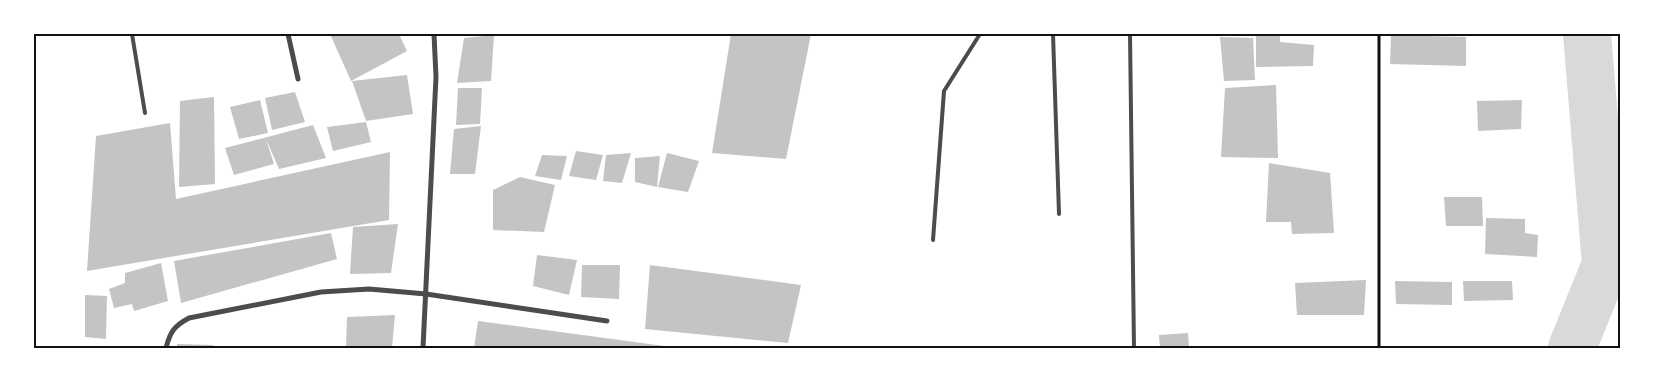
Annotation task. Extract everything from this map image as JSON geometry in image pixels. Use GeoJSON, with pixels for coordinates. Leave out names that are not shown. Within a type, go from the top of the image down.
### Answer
{"type":"FeatureCollection","features":[{"type":"Feature","properties":{"kind":"street"},"geometry":{"type":"LineString","coordinates":[[288,34],[298,80]]}},
{"type":"Feature","properties":{"kind":"street"},"geometry":{"type":"LineString","coordinates":[[423,348],[436,77],[434,34]]}},
{"type":"Feature","properties":{"kind":"street"},"geometry":{"type":"LineString","coordinates":[[166,348],[169,335],[176,325],[189,318],[321,292],[369,290],[426,294],[607,321]]}},
{"type":"Feature","properties":{"kind":"lane"},"geometry":{"type":"LineString","coordinates":[[132,34],[145,113]]}},
{"type":"Feature","properties":{"kind":"lane"},"geometry":{"type":"LineString","coordinates":[[933,240],[944,91],[980,34]]}},
{"type":"Feature","properties":{"kind":"lane"},"geometry":{"type":"LineString","coordinates":[[1053,34],[1059,214]]}},
{"type":"Feature","properties":{"kind":"lane"},"geometry":{"type":"LineString","coordinates":[[1130,34],[1134,348]]}},
{"type":"Feature","properties":{"kind":"path"},"geometry":{"type":"LineString","coordinates":[[1379,34],[1379,348]]}},
{"type":"Feature","properties":{"kind":"building"},"geometry":{"type":"Polygon","coordinates":[[[330,34],[399,34],[407,51],[351,81],[330,34]]]}},
{"type":"Feature","properties":{"kind":"building"},"geometry":{"type":"Polygon","coordinates":[[[731,34],[811,34],[786,159],[712,153],[731,34]]]}},
{"type":"Feature","properties":{"kind":"building"},"geometry":{"type":"Polygon","coordinates":[[[1256,34],[1280,34],[1280,42],[1314,45],[1313,66],[1256,67],[1256,34]]]}},
{"type":"Feature","properties":{"kind":"building"},"geometry":{"type":"Polygon","coordinates":[[[494,35],[491,81],[457,83],[464,38],[494,35]]]}},
{"type":"Feature","properties":{"kind":"building"},"geometry":{"type":"Polygon","coordinates":[[[1391,35],[1466,37],[1466,66],[1390,64],[1391,35]]]}},
{"type":"Feature","properties":{"kind":"building"},"geometry":{"type":"Polygon","coordinates":[[[1220,37],[1253,38],[1255,80],[1224,81],[1220,37]]]}},
{"type":"Feature","properties":{"kind":"building"},"geometry":{"type":"Polygon","coordinates":[[[407,75],[413,114],[366,121],[352,81],[407,75]]]}},
{"type":"Feature","properties":{"kind":"building"},"geometry":{"type":"Polygon","coordinates":[[[1276,85],[1278,158],[1221,157],[1225,88],[1276,85]]]}},
{"type":"Feature","properties":{"kind":"building"},"geometry":{"type":"Polygon","coordinates":[[[458,88],[482,88],[480,124],[456,125],[458,88]]]}},
{"type":"Feature","properties":{"kind":"building"},"geometry":{"type":"Polygon","coordinates":[[[295,92],[305,122],[272,130],[265,98],[295,92]]]}},
{"type":"Feature","properties":{"kind":"building"},"geometry":{"type":"Polygon","coordinates":[[[214,97],[215,184],[179,187],[180,101],[214,97]]]}},
{"type":"Feature","properties":{"kind":"building"},"geometry":{"type":"Polygon","coordinates":[[[260,100],[268,133],[239,139],[230,107],[260,100]]]}},
{"type":"Feature","properties":{"kind":"building"},"geometry":{"type":"Polygon","coordinates":[[[1522,100],[1521,129],[1478,131],[1477,101],[1522,100]]]}},
{"type":"Feature","properties":{"kind":"building"},"geometry":{"type":"Polygon","coordinates":[[[366,122],[371,142],[333,151],[327,127],[366,122]]]}},
{"type":"Feature","properties":{"kind":"building"},"geometry":{"type":"Polygon","coordinates":[[[170,123],[176,199],[390,152],[389,220],[87,271],[96,136],[170,123]]]}},
{"type":"Feature","properties":{"kind":"building"},"geometry":{"type":"Polygon","coordinates":[[[313,125],[326,158],[279,169],[266,139],[274,164],[234,175],[225,148],[313,125]]]}},
{"type":"Feature","properties":{"kind":"building"},"geometry":{"type":"Polygon","coordinates":[[[481,126],[475,174],[450,174],[454,129],[481,126]]]}},
{"type":"Feature","properties":{"kind":"building"},"geometry":{"type":"Polygon","coordinates":[[[576,151],[603,155],[596,180],[569,176],[576,151]]]}},
{"type":"Feature","properties":{"kind":"building"},"geometry":{"type":"Polygon","coordinates":[[[631,153],[622,183],[603,181],[606,155],[631,153]]]}},
{"type":"Feature","properties":{"kind":"building"},"geometry":{"type":"Polygon","coordinates":[[[667,153],[699,161],[688,192],[658,187],[667,153]]]}},
{"type":"Feature","properties":{"kind":"building"},"geometry":{"type":"Polygon","coordinates":[[[542,155],[567,156],[561,180],[535,176],[542,155]]]}},
{"type":"Feature","properties":{"kind":"building"},"geometry":{"type":"Polygon","coordinates":[[[660,156],[657,187],[635,182],[635,158],[660,156]]]}},
{"type":"Feature","properties":{"kind":"building"},"geometry":{"type":"Polygon","coordinates":[[[1269,163],[1330,173],[1334,233],[1292,234],[1291,222],[1266,222],[1269,163]]]}},
{"type":"Feature","properties":{"kind":"building"},"geometry":{"type":"Polygon","coordinates":[[[520,177],[555,185],[544,232],[493,230],[493,190],[520,177]]]}},
{"type":"Feature","properties":{"kind":"building"},"geometry":{"type":"Polygon","coordinates":[[[1444,197],[1482,197],[1483,226],[1446,226],[1444,197]]]}},
{"type":"Feature","properties":{"kind":"building"},"geometry":{"type":"Polygon","coordinates":[[[1486,218],[1525,219],[1525,233],[1538,235],[1537,257],[1485,254],[1486,218]]]}},
{"type":"Feature","properties":{"kind":"building"},"geometry":{"type":"Polygon","coordinates":[[[398,224],[391,273],[350,274],[353,227],[398,224]]]}},
{"type":"Feature","properties":{"kind":"building"},"geometry":{"type":"Polygon","coordinates":[[[331,233],[337,259],[181,303],[174,261],[331,233]]]}},
{"type":"Feature","properties":{"kind":"building"},"geometry":{"type":"Polygon","coordinates":[[[537,255],[577,260],[569,295],[533,286],[537,255]]]}},
{"type":"Feature","properties":{"kind":"building"},"geometry":{"type":"Polygon","coordinates":[[[161,263],[168,301],[134,311],[132,304],[114,308],[109,289],[125,283],[125,273],[161,263]]]}},
{"type":"Feature","properties":{"kind":"building"},"geometry":{"type":"Polygon","coordinates":[[[582,265],[620,265],[619,299],[581,297],[582,265]]]}},
{"type":"Feature","properties":{"kind":"building"},"geometry":{"type":"Polygon","coordinates":[[[650,265],[801,285],[788,343],[645,329],[650,265]]]}},
{"type":"Feature","properties":{"kind":"building"},"geometry":{"type":"Polygon","coordinates":[[[1366,280],[1364,315],[1297,315],[1295,283],[1366,280]]]}},
{"type":"Feature","properties":{"kind":"building"},"geometry":{"type":"Polygon","coordinates":[[[1395,281],[1452,282],[1452,305],[1396,304],[1395,281]]]}},
{"type":"Feature","properties":{"kind":"building"},"geometry":{"type":"Polygon","coordinates":[[[1463,281],[1512,281],[1513,300],[1464,301],[1463,281]]]}},
{"type":"Feature","properties":{"kind":"building"},"geometry":{"type":"Polygon","coordinates":[[[85,295],[107,296],[106,339],[85,337],[85,295]]]}},
{"type":"Feature","properties":{"kind":"building"},"geometry":{"type":"Polygon","coordinates":[[[395,315],[392,348],[346,348],[347,317],[395,315]]]}},
{"type":"Feature","properties":{"kind":"building"},"geometry":{"type":"Polygon","coordinates":[[[478,321],[672,347],[672,348],[474,348],[478,321]]]}},
{"type":"Feature","properties":{"kind":"building"},"geometry":{"type":"Polygon","coordinates":[[[1188,333],[1189,348],[1160,348],[1159,335],[1188,333]]]}},
{"type":"Feature","properties":{"kind":"building"},"geometry":{"type":"Polygon","coordinates":[[[177,344],[213,345],[213,348],[177,348],[177,344]]]}},
{"type":"Feature","properties":{"kind":"waterway"},"geometry":{"type":"LineString","coordinates":[[1572,348],[1606,264],[1587,34]]}}]}
